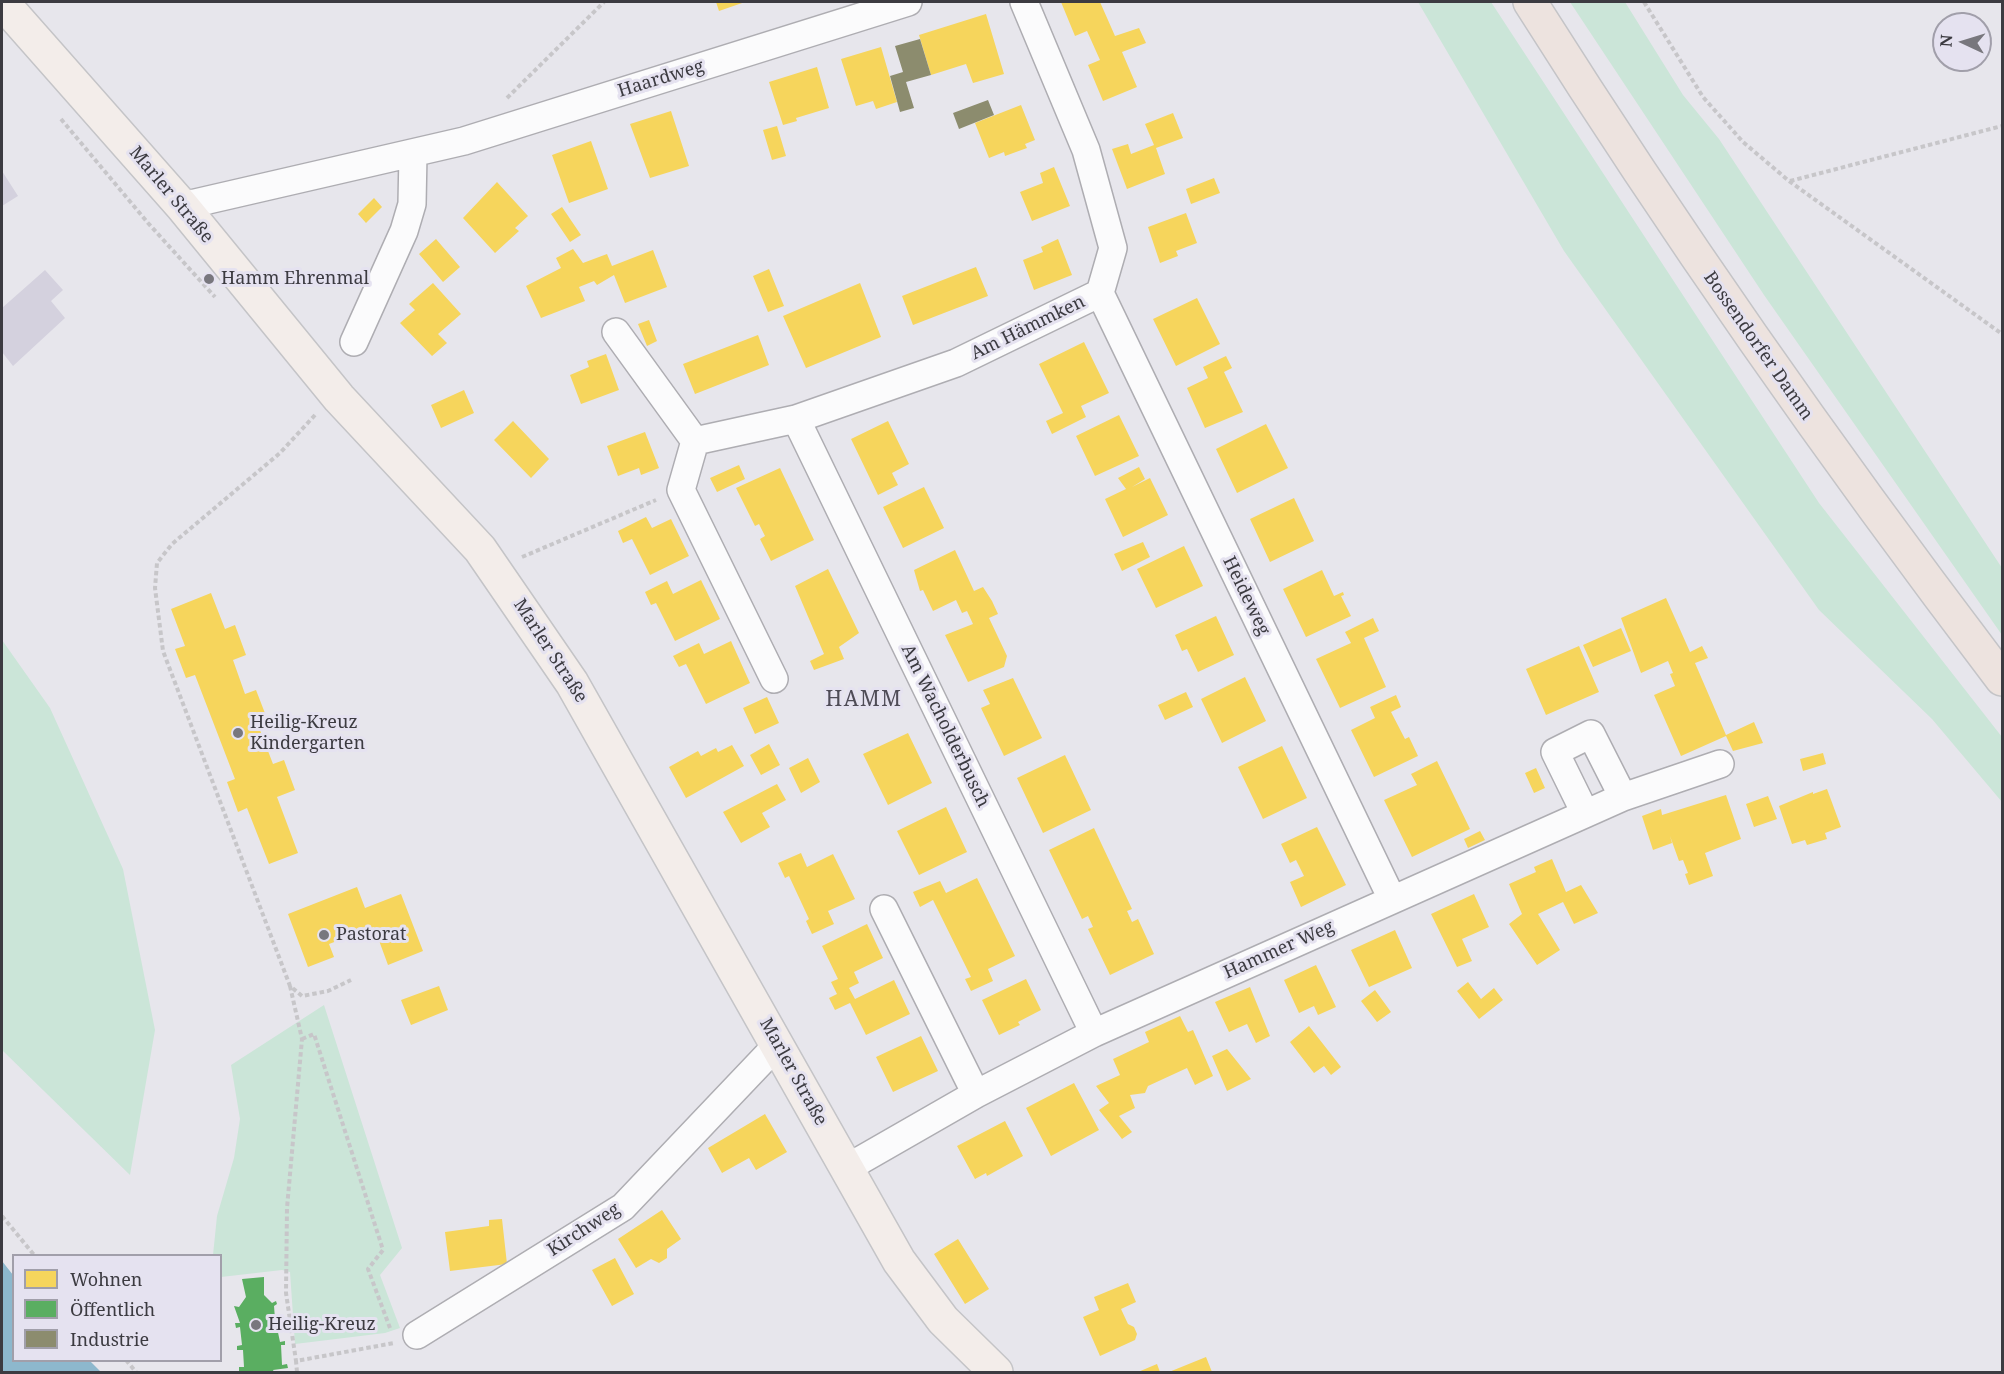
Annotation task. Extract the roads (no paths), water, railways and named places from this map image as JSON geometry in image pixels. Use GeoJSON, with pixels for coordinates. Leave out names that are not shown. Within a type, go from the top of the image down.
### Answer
{"type":"FeatureCollection","features":[{"type":"Feature","properties":{"kind":"highway","name":"Bossendorfer Damm"},"geometry":{"type":"LineString","coordinates":[[1530,2],[1675,226],[1768,361],[2002,679]]}},
{"type":"Feature","properties":{"kind":"main road","name":"Marler Straße"},"geometry":{"type":"LineString","coordinates":[[2,2],[182,206],[339,398],[480,549],[495,569],[573,683],[847,1168],[920,1292],[943,1320],[996,1372]]}},
{"type":"Feature","properties":{"kind":"street","name":"Haardweg"},"geometry":{"type":"LineString","coordinates":[[182,206],[464,141],[908,2]]}},
{"type":"Feature","properties":{"kind":"street","name":"Am Hämmken"},"geometry":{"type":"LineString","coordinates":[[695,441],[796,420],[956,363],[1100,293],[1113,248],[1086,150],[1024,2]]}},
{"type":"Feature","properties":{"kind":"street"},"geometry":{"type":"LineString","coordinates":[[354,342],[404,231],[412,204],[413,154]]}},
{"type":"Feature","properties":{"kind":"street","name":"Heideweg"},"geometry":{"type":"LineString","coordinates":[[1100,293],[1392,899]]}},
{"type":"Feature","properties":{"kind":"street"},"geometry":{"type":"LineString","coordinates":[[616,332],[695,441],[681,490],[774,679]]}},
{"type":"Feature","properties":{"kind":"street","name":"Am Wacholderbusch"},"geometry":{"type":"LineString","coordinates":[[796,420],[1094,1033]]}},
{"type":"Feature","properties":{"kind":"street"},"geometry":{"type":"LineString","coordinates":[[1585,813],[1555,752],[1591,734],[1623,797]]}},
{"type":"Feature","properties":{"kind":"street","name":"Hammer Weg"},"geometry":{"type":"LineString","coordinates":[[847,1168],[976,1094],[1094,1033],[1585,813],[1623,797],[1720,764]]}},
{"type":"Feature","properties":{"kind":"street"},"geometry":{"type":"LineString","coordinates":[[884,909],[976,1094]]}},
{"type":"Feature","properties":{"kind":"street","name":"Kirchweg"},"geometry":{"type":"LineString","coordinates":[[417,1335],[622,1207],[778,1044]]}},
{"type":"Feature","properties":{"kind":"water"},"geometry":{"type":"Polygon","coordinates":[[[2,1261],[12,1274],[12,1362],[91,1362],[101,1372],[2,1372],[2,1261]]]}},
{"type":"Feature","properties":{"kind":"place","name":"Hamm Ehrenmal"},"geometry":{"type":"Point","coordinates":[209,279]}},
{"type":"Feature","properties":{"kind":"place","name":"Heilig-Kreuz Kindergarten"},"geometry":{"type":"Point","coordinates":[238,733]}},
{"type":"Feature","properties":{"kind":"place","name":"Pastorat"},"geometry":{"type":"Point","coordinates":[324,935]}},
{"type":"Feature","properties":{"kind":"place","name":"Heilig-Kreuz"},"geometry":{"type":"Point","coordinates":[256,1325]}},
{"type":"Feature","properties":{"kind":"district","name":"HAMM"},"geometry":{"type":"Point","coordinates":[864,700]}}]}
